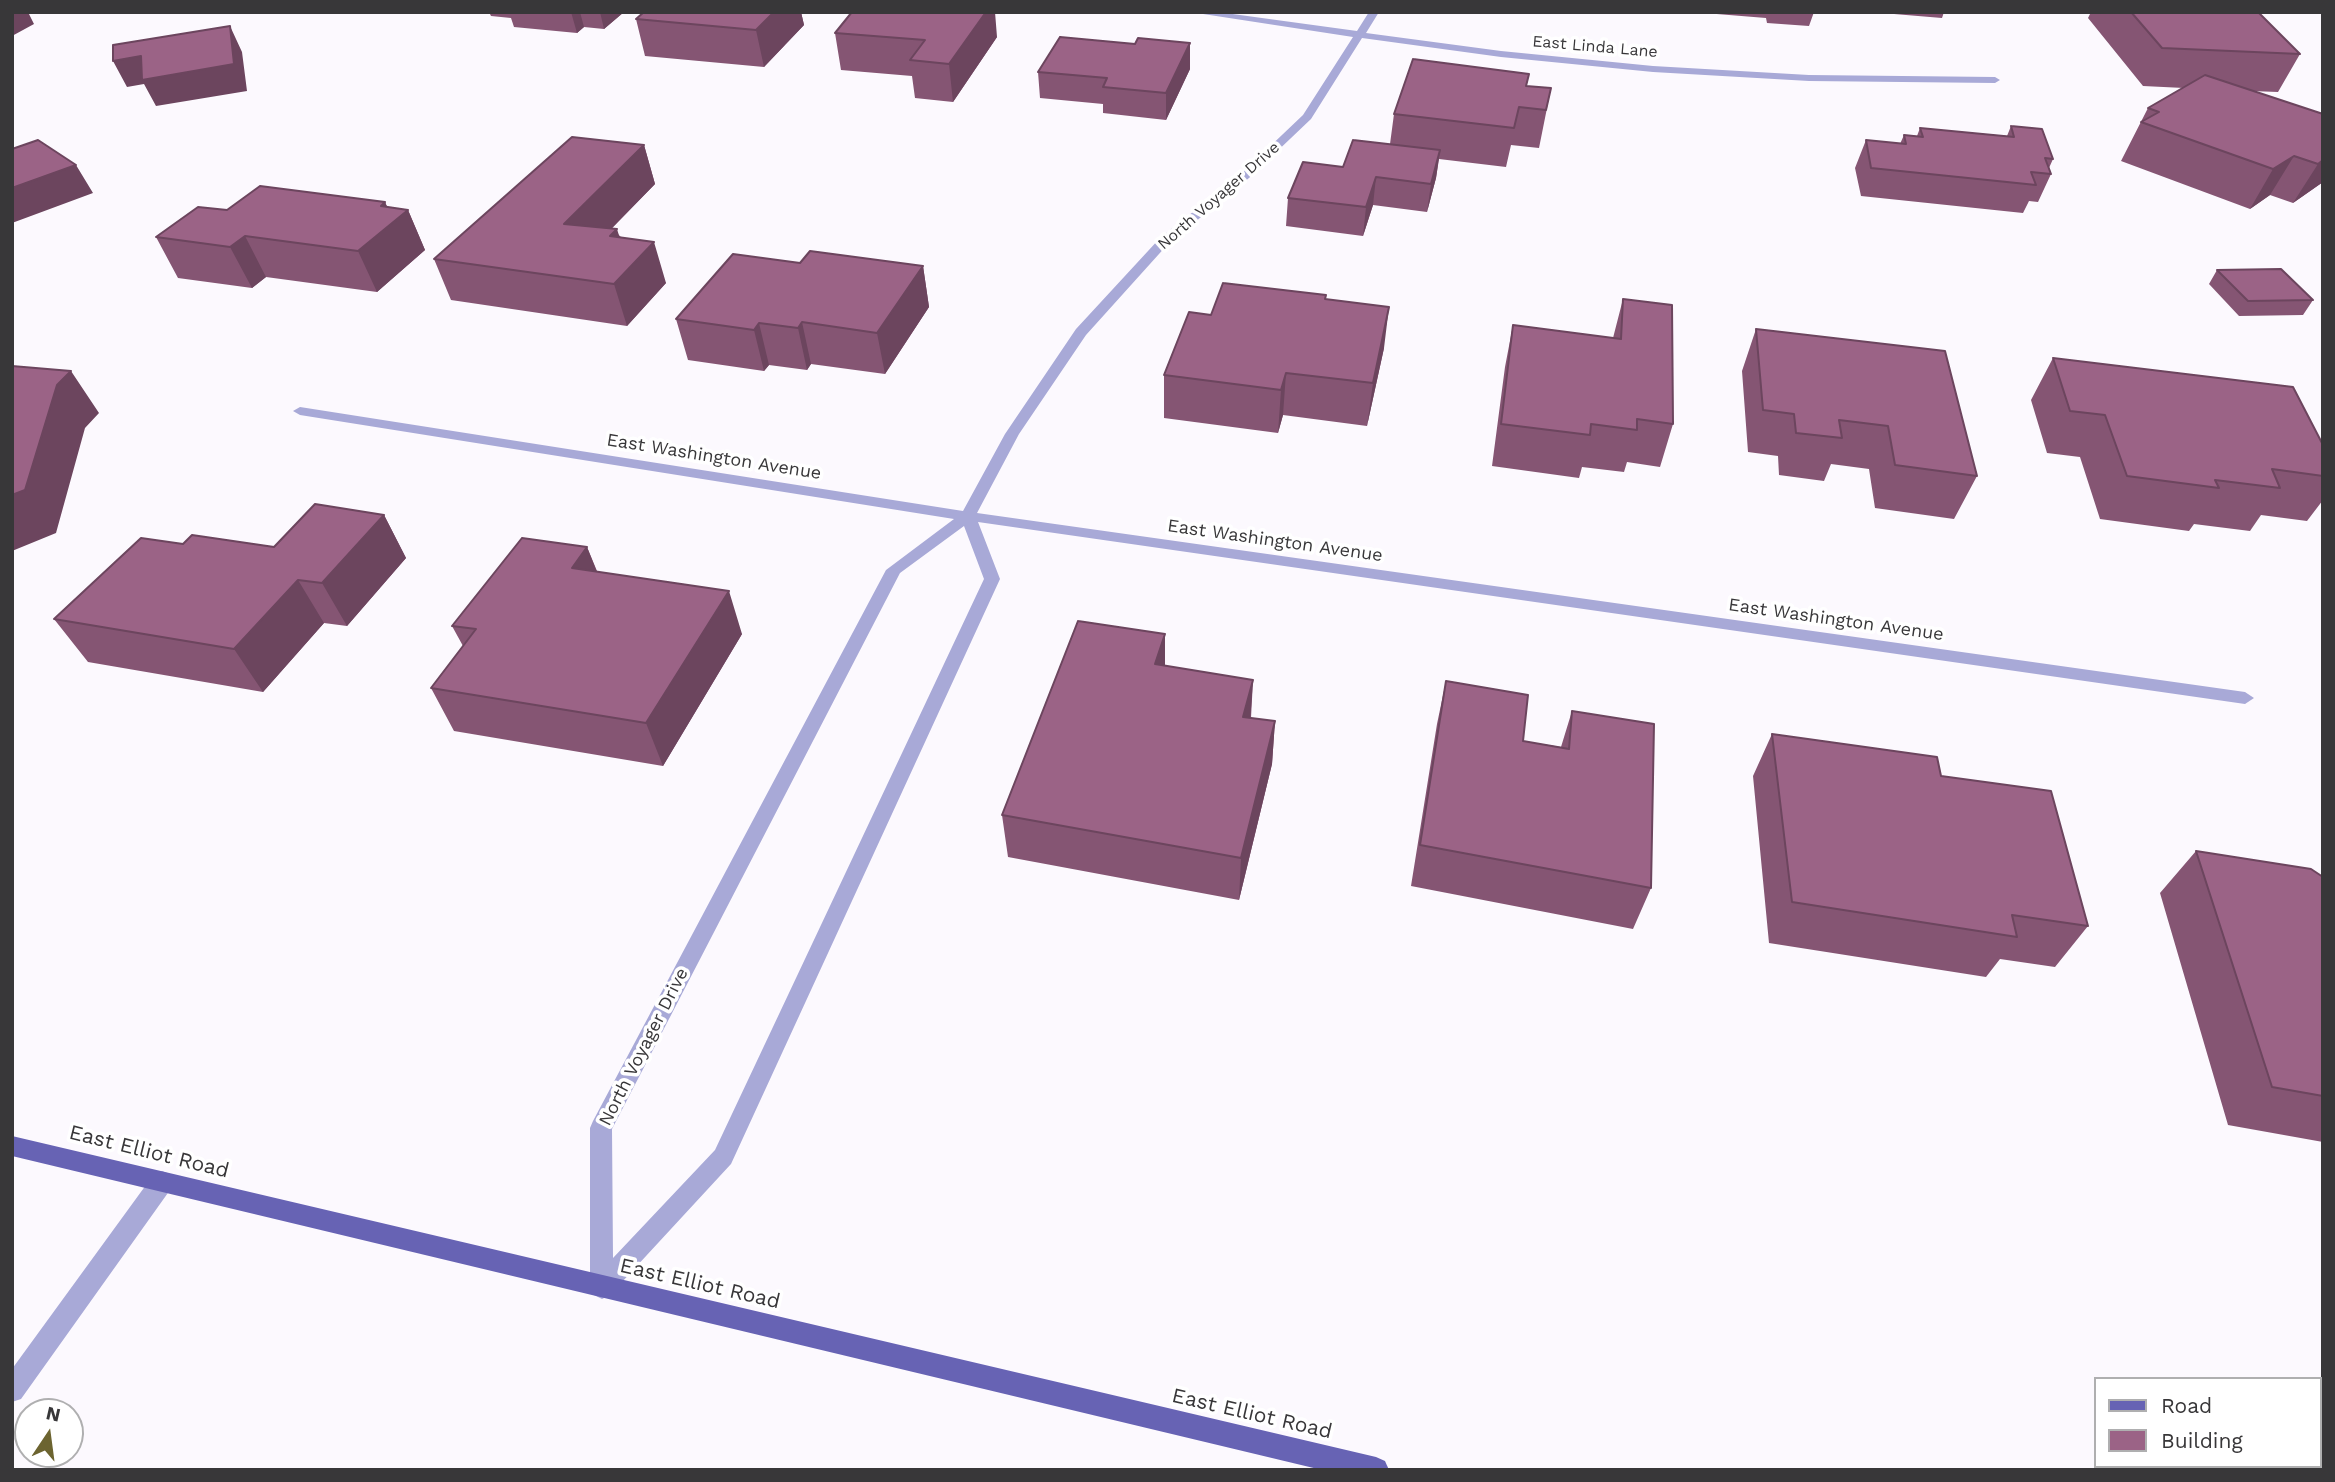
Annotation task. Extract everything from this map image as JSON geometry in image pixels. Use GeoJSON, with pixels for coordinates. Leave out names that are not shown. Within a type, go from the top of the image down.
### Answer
{"type":"FeatureCollection","features":[{"type":"Feature","properties":{"kind":"main road","name":"East Elliot Road"},"geometry":{"type":"LineString","coordinates":[[12,1146],[1376,1470]]}},
{"type":"Feature","properties":{"kind":"street","name":"East Linda Lane"},"geometry":{"type":"LineString","coordinates":[[1195,12],[1501,54],[1653,69],[1809,78],[1995,80]]}},
{"type":"Feature","properties":{"kind":"street","name":"North Voyager Drive"},"geometry":{"type":"LineString","coordinates":[[601,1287],[601,1128],[894,570],[968,516],[1012,433],[1081,332],[1164,241],[1245,176],[1307,117],[1374,12]]}},
{"type":"Feature","properties":{"kind":"street","name":"East Washington Avenue"},"geometry":{"type":"LineString","coordinates":[[300,411],[968,516],[2245,698]]}},
{"type":"Feature","properties":{"kind":"street"},"geometry":{"type":"LineString","coordinates":[[601,1287],[723,1157],[992,579],[968,516]]}},
{"type":"Feature","properties":{"kind":"street"},"geometry":{"type":"LineString","coordinates":[[12,1391],[162,1182]]}},
{"type":"Feature","properties":{"kind":"building"},"geometry":{"type":"Polygon","coordinates":[[[644,12],[774,12],[756,30],[636,19],[644,12]]]}},
{"type":"Feature","properties":{"kind":"building"},"geometry":{"type":"Polygon","coordinates":[[[852,12],[986,12],[949,64],[910,60],[925,40],[835,33],[852,12]]]}},
{"type":"Feature","properties":{"kind":"building"},"geometry":{"type":"Polygon","coordinates":[[[2131,12],[2258,12],[2300,54],[2162,48],[2131,12]]]}},
{"type":"Feature","properties":{"kind":"building"},"geometry":{"type":"Polygon","coordinates":[[[230,26],[234,64],[142,80],[141,56],[113,61],[113,45],[230,26]]]}},
{"type":"Feature","properties":{"kind":"building"},"geometry":{"type":"Polygon","coordinates":[[[1060,37],[1135,44],[1138,38],[1190,43],[1166,93],[1103,87],[1107,78],[1038,72],[1060,37]]]}},
{"type":"Feature","properties":{"kind":"building"},"geometry":{"type":"Polygon","coordinates":[[[1413,59],[1529,74],[1526,86],[1551,88],[1546,110],[1519,107],[1514,128],[1394,114],[1413,59]]]}},
{"type":"Feature","properties":{"kind":"building"},"geometry":{"type":"Polygon","coordinates":[[[2205,75],[2323,114],[2323,160],[2318,164],[2294,156],[2273,169],[2141,122],[2159,112],[2148,108],[2205,75]]]}},
{"type":"Feature","properties":{"kind":"building"},"geometry":{"type":"Polygon","coordinates":[[[2011,126],[2042,129],[2053,159],[2045,158],[2051,174],[2031,172],[2036,185],[1871,168],[1866,140],[1906,144],[1904,135],[1923,137],[1920,128],[2014,137],[2011,126]]]}},
{"type":"Feature","properties":{"kind":"building"},"geometry":{"type":"Polygon","coordinates":[[[572,137],[644,145],[564,224],[617,229],[610,236],[654,242],[614,284],[434,259],[572,137]]]}},
{"type":"Feature","properties":{"kind":"building"},"geometry":{"type":"Polygon","coordinates":[[[38,140],[76,165],[12,188],[12,149],[38,140]]]}},
{"type":"Feature","properties":{"kind":"building"},"geometry":{"type":"Polygon","coordinates":[[[1353,140],[1440,150],[1431,184],[1376,177],[1366,207],[1288,198],[1303,162],[1343,167],[1353,140]]]}},
{"type":"Feature","properties":{"kind":"building"},"geometry":{"type":"Polygon","coordinates":[[[260,186],[385,202],[381,206],[408,210],[358,251],[245,236],[230,247],[156,237],[198,207],[227,210],[260,186]]]}},
{"type":"Feature","properties":{"kind":"building"},"geometry":{"type":"Polygon","coordinates":[[[810,251],[923,266],[877,333],[802,322],[798,328],[759,323],[754,330],[676,319],[733,254],[800,263],[810,251]]]}},
{"type":"Feature","properties":{"kind":"building"},"geometry":{"type":"Polygon","coordinates":[[[2281,269],[2313,300],[2248,301],[2217,270],[2281,269]]]}},
{"type":"Feature","properties":{"kind":"building"},"geometry":{"type":"Polygon","coordinates":[[[1223,283],[1326,295],[1325,299],[1389,307],[1373,383],[1286,373],[1281,390],[1164,375],[1189,312],[1211,315],[1223,283]]]}},
{"type":"Feature","properties":{"kind":"building"},"geometry":{"type":"Polygon","coordinates":[[[1623,299],[1672,305],[1673,424],[1637,419],[1637,430],[1591,424],[1590,435],[1501,424],[1513,325],[1621,339],[1623,299]]]}},
{"type":"Feature","properties":{"kind":"building"},"geometry":{"type":"Polygon","coordinates":[[[1756,329],[1945,351],[1977,476],[1895,465],[1888,426],[1839,420],[1842,438],[1796,433],[1794,414],[1763,410],[1756,329]]]}},
{"type":"Feature","properties":{"kind":"building"},"geometry":{"type":"Polygon","coordinates":[[[2053,358],[2293,387],[2323,445],[2323,476],[2272,469],[2280,488],[2215,480],[2219,488],[2127,476],[2105,415],[2070,411],[2053,358]]]}},
{"type":"Feature","properties":{"kind":"building"},"geometry":{"type":"Polygon","coordinates":[[[12,366],[71,371],[57,385],[25,490],[12,495],[12,366]]]}},
{"type":"Feature","properties":{"kind":"building"},"geometry":{"type":"Polygon","coordinates":[[[315,504],[384,515],[322,583],[298,580],[234,649],[54,619],[141,538],[183,544],[192,535],[274,547],[315,504]]]}},
{"type":"Feature","properties":{"kind":"building"},"geometry":{"type":"Polygon","coordinates":[[[522,538],[587,547],[572,568],[729,591],[646,723],[431,688],[476,629],[452,626],[522,538]]]}},
{"type":"Feature","properties":{"kind":"building"},"geometry":{"type":"Polygon","coordinates":[[[1078,621],[1165,634],[1155,664],[1253,680],[1243,717],[1275,721],[1241,858],[1002,815],[1078,621]]]}},
{"type":"Feature","properties":{"kind":"building"},"geometry":{"type":"Polygon","coordinates":[[[1446,681],[1528,695],[1523,741],[1569,749],[1572,711],[1654,724],[1651,888],[1420,845],[1446,681]]]}},
{"type":"Feature","properties":{"kind":"building"},"geometry":{"type":"Polygon","coordinates":[[[1772,734],[1937,757],[1941,776],[2051,791],[2088,926],[2012,915],[2017,937],[1792,902],[1772,734]]]}},
{"type":"Feature","properties":{"kind":"building"},"geometry":{"type":"Polygon","coordinates":[[[2196,851],[2311,869],[2323,877],[2323,1096],[2272,1087],[2196,851]]]}}]}
